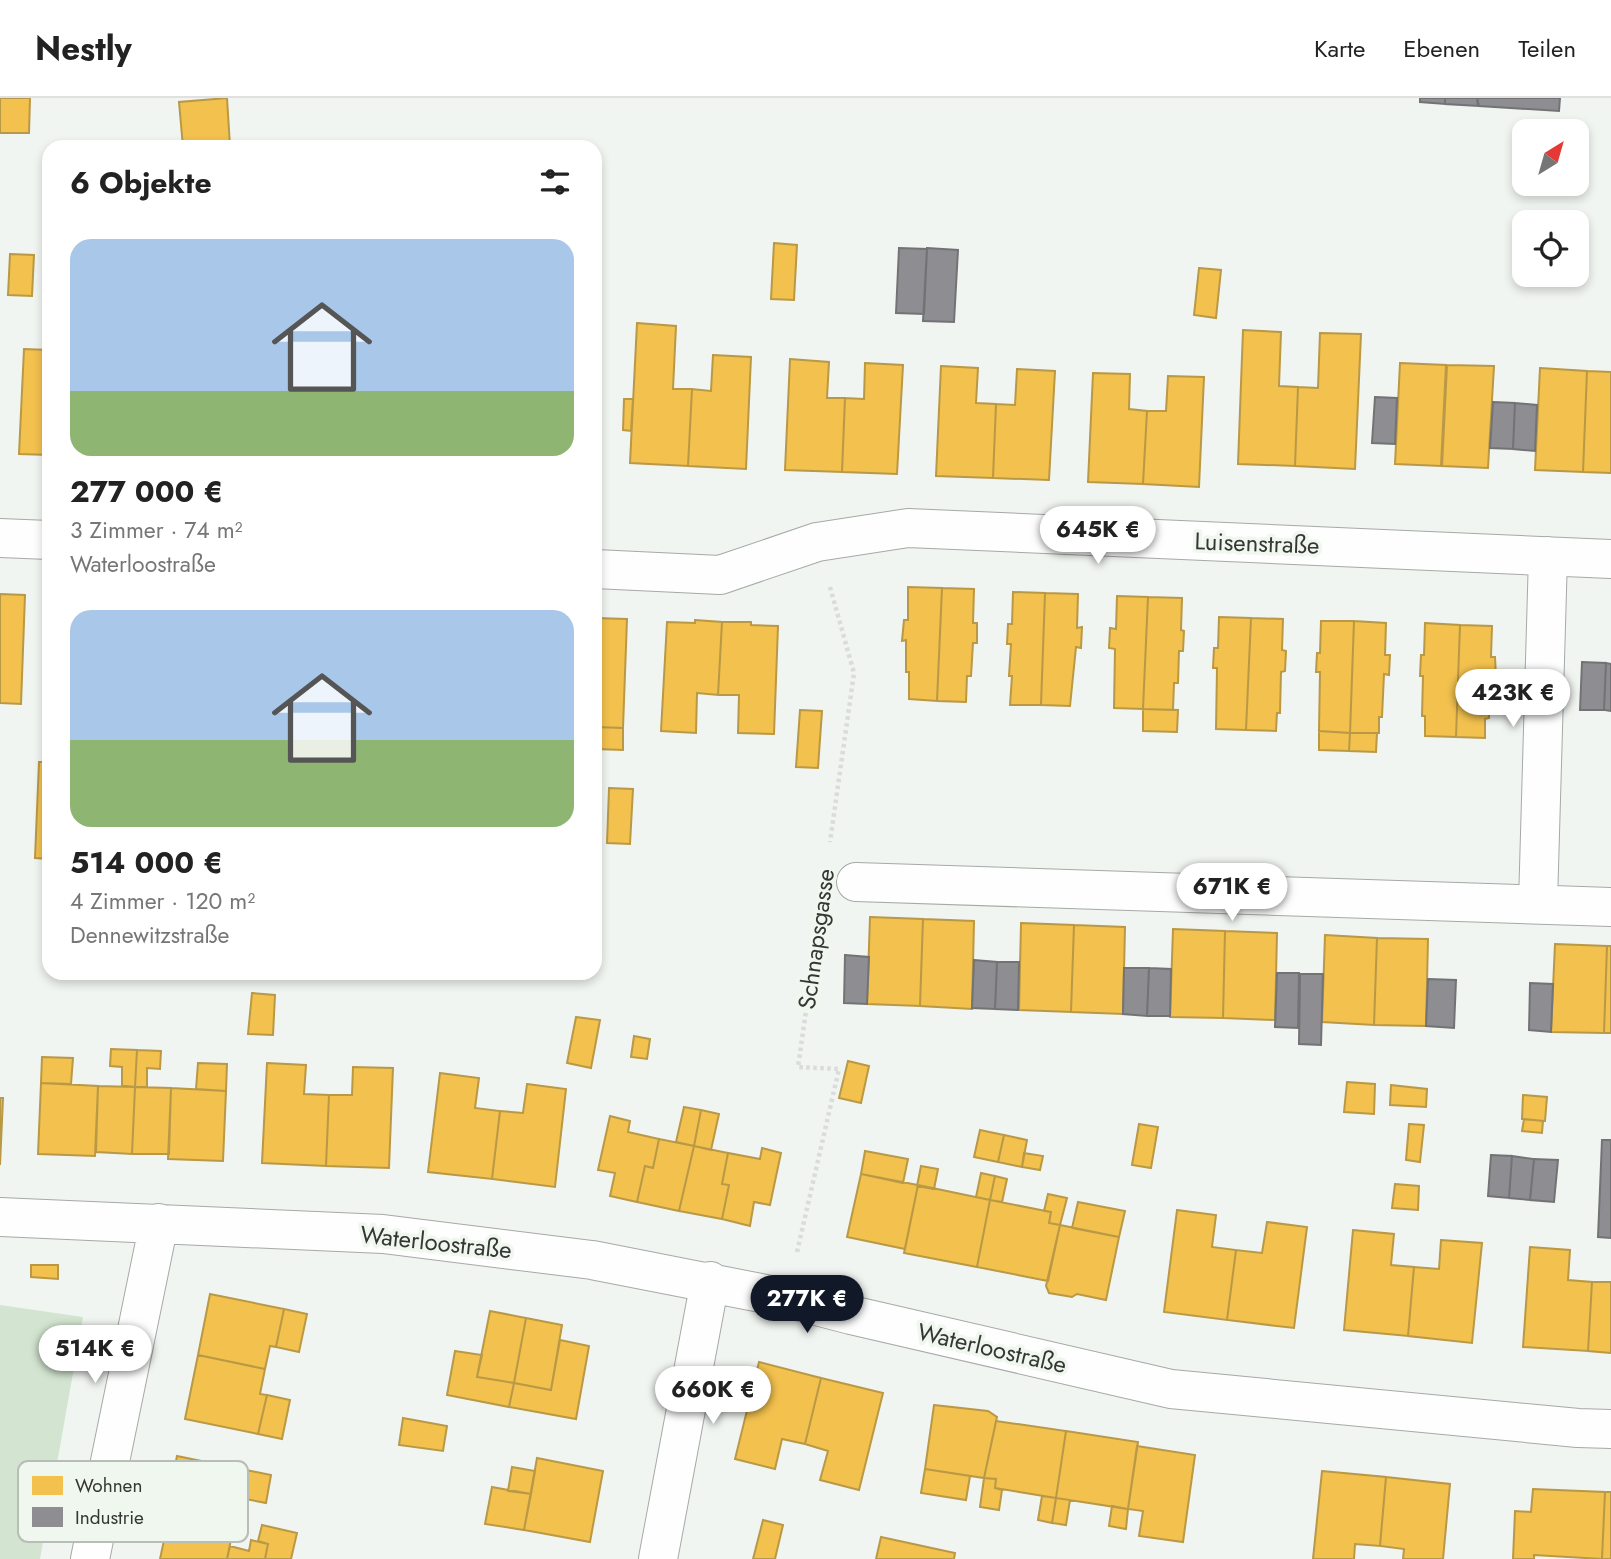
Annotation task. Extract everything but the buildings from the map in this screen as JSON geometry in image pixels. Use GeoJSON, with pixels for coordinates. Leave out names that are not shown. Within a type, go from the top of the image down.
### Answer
{"type":"FeatureCollection","features":[{"type":"Feature","properties":{"kind":"street","name":"Luisenstraße"},"geometry":{"type":"LineString","coordinates":[[602,569],[720,575],[817,542],[908,528],[1611,559]]}},
{"type":"Feature","properties":{"kind":"street"},"geometry":{"type":"LineString","coordinates":[[0,538],[42,540]]}},
{"type":"Feature","properties":{"kind":"street"},"geometry":{"type":"LineString","coordinates":[[1538,903],[1548,556]]}},
{"type":"Feature","properties":{"kind":"street"},"geometry":{"type":"LineString","coordinates":[[856,882],[1611,907]]}},
{"type":"Feature","properties":{"kind":"street","name":"Waterloostraße"},"geometry":{"type":"LineString","coordinates":[[0,1217],[383,1234],[592,1260],[710,1281],[1171,1389],[1611,1429]]}},
{"type":"Feature","properties":{"kind":"street"},"geometry":{"type":"LineString","coordinates":[[110,1461],[159,1223]]}},
{"type":"Feature","properties":{"kind":"street"},"geometry":{"type":"LineString","coordinates":[[658,1559],[710,1281]]}},
{"type":"Feature","properties":{"kind":"path","name":"Schnapsgasse"},"geometry":{"type":"LineString","coordinates":[[817,542],[854,673],[829,850]]}},
{"type":"Feature","properties":{"kind":"path","name":"Schnapsgasse"},"geometry":{"type":"LineString","coordinates":[[786,1298],[839,1069],[798,1067],[821,904]]}},
{"type":"Feature","properties":{"kind":"green space"},"geometry":{"type":"Polygon","coordinates":[[[0,1305],[83,1317],[57,1461],[18,1461],[18,1542],[43,1542],[40,1559],[0,1559],[0,1305]]]}}]}
